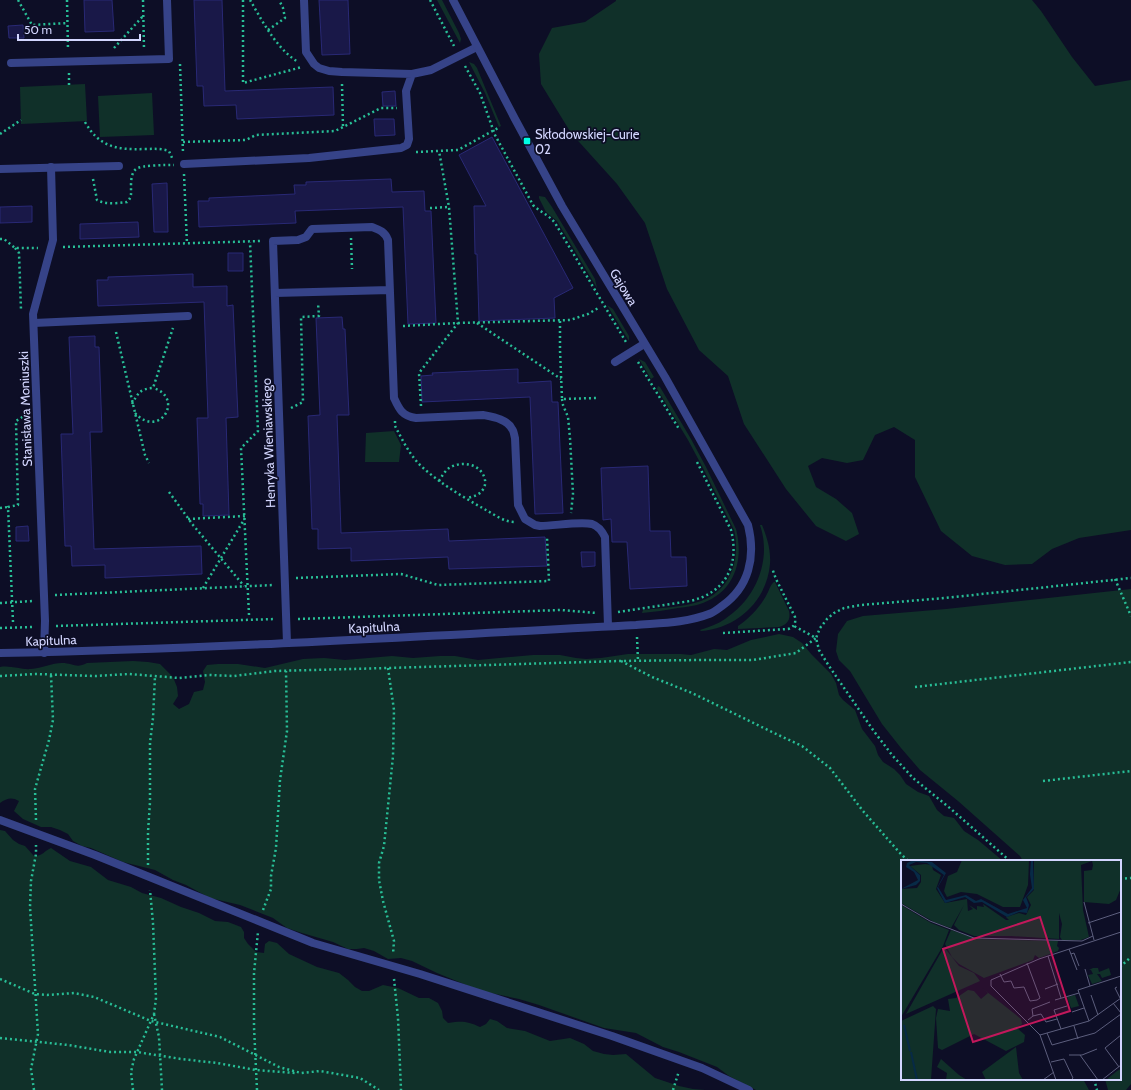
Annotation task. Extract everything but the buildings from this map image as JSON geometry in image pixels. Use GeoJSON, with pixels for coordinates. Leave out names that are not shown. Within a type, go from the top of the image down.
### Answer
{"type":"FeatureCollection","features":[{"type":"Feature","properties":{"kind":"street"},"geometry":{"type":"LineString","coordinates":[[11,62],[169,59],[167,0]]}},
{"type":"Feature","properties":{"kind":"street"},"geometry":{"type":"LineString","coordinates":[[304,0],[306,52],[310,59],[319,68],[329,72],[412,74],[431,70],[476,47]]}},
{"type":"Feature","properties":{"kind":"street","name":"Gajowa"},"geometry":{"type":"LineString","coordinates":[[453,0],[476,47],[555,194],[684,410],[748,525],[751,536],[752,550],[750,565],[740,589]]}},
{"type":"Feature","properties":{"kind":"street"},"geometry":{"type":"LineString","coordinates":[[184,164],[308,158],[401,148],[407,145],[409,139],[406,91],[412,74]]}},
{"type":"Feature","properties":{"kind":"street"},"geometry":{"type":"LineString","coordinates":[[0,169],[119,166]]}},
{"type":"Feature","properties":{"kind":"street","name":"Stanisława Moniuszki"},"geometry":{"type":"LineString","coordinates":[[44,652],[45,627],[33,314],[53,240],[51,167]]}},
{"type":"Feature","properties":{"kind":"street"},"geometry":{"type":"LineString","coordinates":[[273,241],[298,240],[306,237],[312,229],[372,227],[380,230],[386,235],[388,240],[394,398],[400,410],[409,417],[421,418],[483,415],[493,416],[507,423],[512,429],[515,438],[518,505],[525,519],[535,525],[547,526],[584,523],[593,524],[599,528],[605,537],[608,626]]}},
{"type":"Feature","properties":{"kind":"street","name":"Henryka Wieniawskiego"},"geometry":{"type":"LineString","coordinates":[[273,241],[287,643]]}},
{"type":"Feature","properties":{"kind":"street"},"geometry":{"type":"LineString","coordinates":[[275,293],[390,290]]}},
{"type":"Feature","properties":{"kind":"street"},"geometry":{"type":"LineString","coordinates":[[34,323],[188,316]]}},
{"type":"Feature","properties":{"kind":"street"},"geometry":{"type":"LineString","coordinates":[[615,362],[644,344]]}},
{"type":"Feature","properties":{"kind":"street","name":"Kapitulna"},"geometry":{"type":"LineString","coordinates":[[0,653],[287,643],[678,621],[710,614],[731,599],[740,589]]}},
{"type":"Feature","properties":{"kind":"street"},"geometry":{"type":"LineString","coordinates":[[0,820],[95,855],[313,943],[392,966],[612,1036],[702,1068],[749,1090]]}},
{"type":"Feature","properties":{"kind":"path"},"geometry":{"type":"LineString","coordinates":[[18,0],[32,25],[68,23]]}},
{"type":"Feature","properties":{"kind":"path"},"geometry":{"type":"LineString","coordinates":[[67,0],[69,85]]}},
{"type":"Feature","properties":{"kind":"path"},"geometry":{"type":"LineString","coordinates":[[143,0],[144,60]]}},
{"type":"Feature","properties":{"kind":"path"},"geometry":{"type":"LineString","coordinates":[[243,0],[243,83],[308,66],[300,64],[282,49],[268,30],[250,0]]}},
{"type":"Feature","properties":{"kind":"path"},"geometry":{"type":"LineString","coordinates":[[268,30],[285,18],[283,8],[279,0]]}},
{"type":"Feature","properties":{"kind":"path"},"geometry":{"type":"LineString","coordinates":[[430,0],[480,94],[495,135],[532,205],[541,213],[551,218],[555,223],[682,436]]}},
{"type":"Feature","properties":{"kind":"path"},"geometry":{"type":"LineString","coordinates":[[110,53],[143,16]]}},
{"type":"Feature","properties":{"kind":"path"},"geometry":{"type":"LineString","coordinates":[[180,63],[187,244]]}},
{"type":"Feature","properties":{"kind":"path"},"geometry":{"type":"LineString","coordinates":[[342,72],[343,127]]}},
{"type":"Feature","properties":{"kind":"path"},"geometry":{"type":"LineString","coordinates":[[183,142],[246,140],[256,135],[335,131],[381,108],[407,107]]}},
{"type":"Feature","properties":{"kind":"path"},"geometry":{"type":"LineString","coordinates":[[0,134],[21,120]]}},
{"type":"Feature","properties":{"kind":"path"},"geometry":{"type":"LineString","coordinates":[[85,122],[100,141],[106,144],[129,150],[162,149],[169,151],[175,165]]}},
{"type":"Feature","properties":{"kind":"path"},"geometry":{"type":"LineString","coordinates":[[416,152],[458,150],[498,128]]}},
{"type":"Feature","properties":{"kind":"path"},"geometry":{"type":"LineString","coordinates":[[421,418],[419,373],[458,323],[449,206],[439,151]]}},
{"type":"Feature","properties":{"kind":"path"},"geometry":{"type":"LineString","coordinates":[[91,166],[97,200],[102,203],[108,203],[127,202],[131,198],[132,174],[136,169],[143,167],[184,164]]}},
{"type":"Feature","properties":{"kind":"path"},"geometry":{"type":"LineString","coordinates":[[430,208],[449,206]]}},
{"type":"Feature","properties":{"kind":"path"},"geometry":{"type":"LineString","coordinates":[[350,228],[352,269]]}},
{"type":"Feature","properties":{"kind":"path"},"geometry":{"type":"LineString","coordinates":[[0,239],[4,239],[19,253],[21,315]]}},
{"type":"Feature","properties":{"kind":"path"},"geometry":{"type":"LineString","coordinates":[[15,248],[273,241]]}},
{"type":"Feature","properties":{"kind":"path"},"geometry":{"type":"LineString","coordinates":[[249,615],[246,586],[242,448],[258,431],[250,242]]}},
{"type":"Feature","properties":{"kind":"path"},"geometry":{"type":"LineString","coordinates":[[290,416],[290,408],[303,402],[301,317],[318,316],[318,300]]}},
{"type":"Feature","properties":{"kind":"path"},"geometry":{"type":"LineString","coordinates":[[391,327],[458,323],[560,321],[570,320],[582,316],[600,307]]}},
{"type":"Feature","properties":{"kind":"path"},"geometry":{"type":"LineString","coordinates":[[153,388],[177,316]]}},
{"type":"Feature","properties":{"kind":"path"},"geometry":{"type":"LineString","coordinates":[[113,319],[132,404],[145,456],[149,463]]}},
{"type":"Feature","properties":{"kind":"path"},"geometry":{"type":"LineString","coordinates":[[560,321],[562,399],[568,417],[573,487],[568,524]]}},
{"type":"Feature","properties":{"kind":"path"},"geometry":{"type":"LineString","coordinates":[[476,323],[561,379]]}},
{"type":"Feature","properties":{"kind":"path"},"geometry":{"type":"LineString","coordinates":[[132,404],[142,390],[153,388],[159,390],[167,399],[168,407],[166,413],[158,421],[146,422],[134,412]]}},
{"type":"Feature","properties":{"kind":"path"},"geometry":{"type":"LineString","coordinates":[[562,399],[597,398]]}},
{"type":"Feature","properties":{"kind":"path"},"geometry":{"type":"LineString","coordinates":[[0,508],[8,508],[18,505],[16,422],[24,416],[24,408]]}},
{"type":"Feature","properties":{"kind":"path"},"geometry":{"type":"LineString","coordinates":[[394,419],[395,426],[409,451],[419,464],[440,480],[466,498],[501,518],[510,522],[531,523]]}},
{"type":"Feature","properties":{"kind":"path"},"geometry":{"type":"LineString","coordinates":[[0,628],[561,610],[598,613],[701,599],[717,588],[728,574],[734,554],[731,530],[693,455]]}},
{"type":"Feature","properties":{"kind":"path"},"geometry":{"type":"LineString","coordinates":[[440,480],[450,468],[456,465],[462,464],[476,467],[484,475],[486,483],[482,492],[466,498]]}},
{"type":"Feature","properties":{"kind":"path"},"geometry":{"type":"LineString","coordinates":[[169,492],[188,519],[220,558],[246,586]]}},
{"type":"Feature","properties":{"kind":"path"},"geometry":{"type":"LineString","coordinates":[[8,508],[13,622]]}},
{"type":"Feature","properties":{"kind":"path"},"geometry":{"type":"LineString","coordinates":[[188,519],[245,517]]}},
{"type":"Feature","properties":{"kind":"path"},"geometry":{"type":"LineString","coordinates":[[203,588],[245,517]]}},
{"type":"Feature","properties":{"kind":"path"},"geometry":{"type":"LineString","coordinates":[[0,602],[36,601],[51,595],[277,585],[293,578],[401,574],[438,585],[549,581],[547,526]]}},
{"type":"Feature","properties":{"kind":"path"},"geometry":{"type":"LineString","coordinates":[[723,633],[788,629],[794,626],[796,622],[795,617],[772,568]]}},
{"type":"Feature","properties":{"kind":"path"},"geometry":{"type":"LineString","coordinates":[[296,571],[296,578]]}},
{"type":"Feature","properties":{"kind":"path"},"geometry":{"type":"LineString","coordinates":[[0,676],[36,674],[95,676],[128,674],[179,678],[209,675],[234,676],[275,671],[620,661],[753,660],[796,653],[816,638],[820,628],[834,612],[844,608],[953,598],[1131,578]]}},
{"type":"Feature","properties":{"kind":"path"},"geometry":{"type":"LineString","coordinates":[[1115,579],[1131,616]]}},
{"type":"Feature","properties":{"kind":"path"},"geometry":{"type":"LineString","coordinates":[[794,626],[816,638],[819,650],[873,730],[892,755],[913,778],[1009,860]]}},
{"type":"Feature","properties":{"kind":"path"},"geometry":{"type":"LineString","coordinates":[[636,638],[638,661]]}},
{"type":"Feature","properties":{"kind":"path"},"geometry":{"type":"LineString","coordinates":[[620,661],[652,677],[692,693],[802,746],[830,768],[863,811],[907,860]]}},
{"type":"Feature","properties":{"kind":"path"},"geometry":{"type":"LineString","coordinates":[[915,687],[1131,662]]}},
{"type":"Feature","properties":{"kind":"path"},"geometry":{"type":"LineString","coordinates":[[388,668],[394,710],[393,756],[384,846],[379,863],[379,880],[394,941],[392,966],[398,1018],[401,1090]]}},
{"type":"Feature","properties":{"kind":"path"},"geometry":{"type":"LineString","coordinates":[[257,1090],[254,1027],[254,972],[259,921],[271,889],[271,876],[276,848],[280,780],[287,731],[286,671]]}},
{"type":"Feature","properties":{"kind":"path"},"geometry":{"type":"LineString","coordinates":[[34,1090],[31,1069],[38,1034],[30,907],[31,881],[36,854],[36,789],[53,720],[51,675]]}},
{"type":"Feature","properties":{"kind":"path"},"geometry":{"type":"LineString","coordinates":[[1043,781],[1131,772]]}},
{"type":"Feature","properties":{"kind":"path"},"geometry":{"type":"LineString","coordinates":[[1121,879],[1131,878]]}},
{"type":"Feature","properties":{"kind":"path"},"geometry":{"type":"LineString","coordinates":[[1121,966],[1131,957]]}},
{"type":"Feature","properties":{"kind":"path"},"geometry":{"type":"LineString","coordinates":[[0,979],[35,994],[47,995],[74,992],[94,997],[156,1022],[220,1037],[279,1067],[301,1073]]}},
{"type":"Feature","properties":{"kind":"path"},"geometry":{"type":"LineString","coordinates":[[154,1014],[159,1037],[162,1090]]}},
{"type":"Feature","properties":{"kind":"path"},"geometry":{"type":"LineString","coordinates":[[0,1038],[68,1045],[110,1052],[137,1052],[181,1059],[217,1062],[256,1070],[301,1073],[320,1072],[360,1078],[380,1090]]}},
{"type":"Feature","properties":{"kind":"path"},"geometry":{"type":"LineString","coordinates":[[673,1090],[682,1061]]}},
{"type":"Feature","properties":{"kind":"path"},"geometry":{"type":"LineString","coordinates":[[1094,1080],[1097,1090]]}},
{"type":"Feature","properties":{"kind":"green space"},"geometry":{"type":"Polygon","coordinates":[[[437,0],[442,0],[459,33],[461,39],[460,43],[437,0]]]}},
{"type":"Feature","properties":{"kind":"green space"},"geometry":{"type":"Polygon","coordinates":[[[616,0],[1032,0],[1072,57],[1095,86],[1131,80],[1131,530],[1079,538],[1052,549],[1032,564],[1005,565],[972,556],[941,531],[915,477],[915,440],[894,427],[875,435],[863,460],[847,463],[822,458],[808,466],[816,487],[836,499],[852,513],[859,534],[846,541],[816,526],[786,489],[744,424],[728,376],[699,350],[667,289],[645,223],[617,184],[571,133],[541,84],[539,54],[552,28],[585,22],[616,0]]]}},
{"type":"Feature","properties":{"kind":"green space"},"geometry":{"type":"Polygon","coordinates":[[[469,62],[474,64],[477,68],[501,126],[499,127],[485,93],[469,62]]]}},
{"type":"Feature","properties":{"kind":"green space"},"geometry":{"type":"Polygon","coordinates":[[[85,84],[87,121],[21,124],[20,87],[85,84]]]}},
{"type":"Feature","properties":{"kind":"green space"},"geometry":{"type":"Polygon","coordinates":[[[152,93],[154,135],[100,137],[98,96],[152,93]]]}},
{"type":"Feature","properties":{"kind":"green space"},"geometry":{"type":"Polygon","coordinates":[[[539,196],[545,197],[552,207],[595,279],[597,288],[557,221],[546,212],[539,196]]]}},
{"type":"Feature","properties":{"kind":"green space"},"geometry":{"type":"Polygon","coordinates":[[[607,305],[613,309],[629,336],[629,341],[607,305]]]}},
{"type":"Feature","properties":{"kind":"green space"},"geometry":{"type":"Polygon","coordinates":[[[639,359],[645,362],[654,377],[651,379],[639,359]]]}},
{"type":"Feature","properties":{"kind":"green space"},"geometry":{"type":"Polygon","coordinates":[[[658,386],[691,439],[706,467],[736,529],[739,552],[738,563],[730,582],[723,591],[714,598],[694,606],[642,613],[643,610],[687,605],[711,596],[720,590],[726,582],[735,562],[736,552],[734,530],[688,440],[657,389],[658,386]]]}},
{"type":"Feature","properties":{"kind":"green space"},"geometry":{"type":"Polygon","coordinates":[[[394,431],[401,445],[399,462],[365,462],[366,433],[394,431]]]}},
{"type":"Feature","properties":{"kind":"green space"},"geometry":{"type":"Polygon","coordinates":[[[760,525],[762,525],[767,539],[770,564],[768,577],[757,600],[738,618],[714,629],[701,631],[700,630],[722,621],[736,611],[753,590],[759,578],[764,552],[760,525]]]}},
{"type":"Feature","properties":{"kind":"green space"},"geometry":{"type":"Polygon","coordinates":[[[774,582],[789,611],[788,622],[779,627],[738,629],[738,626],[760,605],[774,582]]]}},
{"type":"Feature","properties":{"kind":"green space"},"geometry":{"type":"Polygon","coordinates":[[[1131,589],[1131,1084],[1126,1090],[1108,1090],[1105,1080],[1121,1080],[1121,860],[1022,860],[1020,856],[958,801],[920,770],[882,724],[850,671],[839,660],[836,651],[838,634],[847,621],[863,616],[946,609],[1131,589]]]}},
{"type":"Feature","properties":{"kind":"green space"},"geometry":{"type":"Polygon","coordinates":[[[779,634],[793,637],[802,643],[831,674],[836,683],[839,695],[855,710],[862,729],[875,746],[878,755],[883,762],[894,769],[906,784],[918,792],[929,796],[937,810],[944,816],[954,818],[964,831],[978,840],[1002,860],[901,860],[901,1080],[1084,1080],[1089,1090],[756,1090],[729,1076],[717,1067],[663,1047],[636,1033],[604,1028],[539,1005],[481,991],[412,961],[401,958],[388,959],[374,951],[364,948],[348,949],[333,942],[287,928],[273,918],[240,905],[210,898],[155,870],[123,862],[91,848],[82,846],[73,841],[68,834],[60,830],[51,827],[41,827],[23,819],[14,811],[19,801],[10,799],[0,803],[0,667],[31,669],[58,663],[80,666],[87,663],[133,661],[160,664],[173,677],[177,687],[178,696],[173,704],[179,709],[189,704],[194,692],[203,690],[205,682],[203,671],[207,665],[238,664],[265,668],[303,659],[324,658],[345,660],[392,656],[413,658],[455,656],[478,660],[533,655],[560,655],[586,659],[628,654],[691,655],[714,649],[727,650],[751,640],[779,634]]]}},
{"type":"Feature","properties":{"kind":"green space"},"geometry":{"type":"Polygon","coordinates":[[[0,830],[5,831],[13,840],[25,846],[34,856],[37,856],[51,848],[70,861],[91,867],[108,880],[131,887],[142,893],[161,898],[215,921],[228,922],[241,927],[244,932],[244,938],[256,952],[264,953],[265,944],[269,941],[277,943],[289,954],[317,967],[339,973],[362,991],[369,991],[383,985],[398,988],[419,998],[429,998],[438,1003],[442,1011],[443,1018],[448,1023],[464,1022],[480,1027],[486,1024],[490,1019],[497,1021],[507,1028],[525,1031],[550,1041],[570,1038],[584,1044],[593,1051],[613,1055],[626,1054],[655,1078],[679,1086],[705,1090],[0,1090],[0,830]]]}},
{"type":"Feature","properties":{"kind":"place","name":"Skłodowskiej-Curie 02"},"geometry":{"type":"Point","coordinates":[527,141]}}]}
